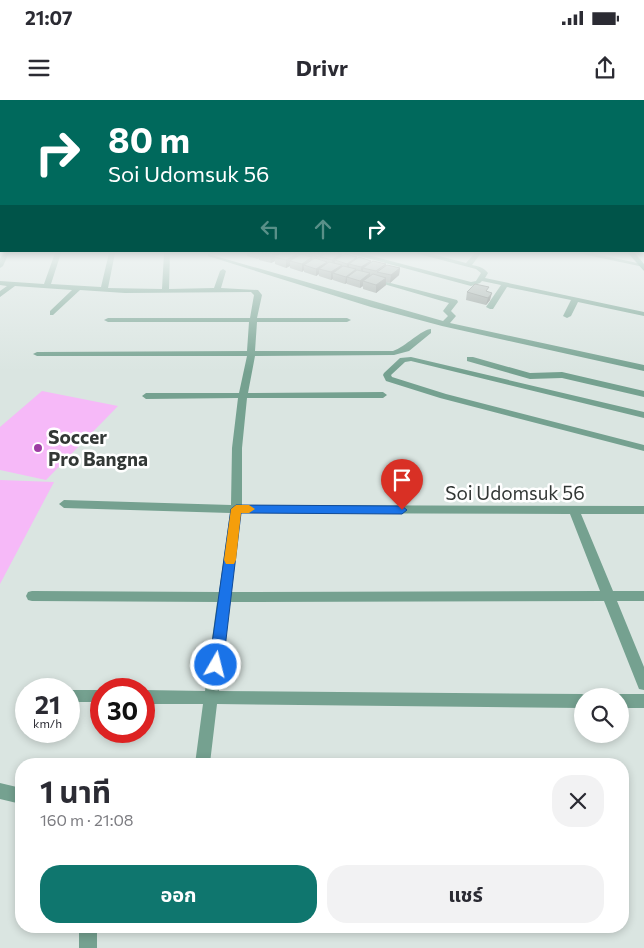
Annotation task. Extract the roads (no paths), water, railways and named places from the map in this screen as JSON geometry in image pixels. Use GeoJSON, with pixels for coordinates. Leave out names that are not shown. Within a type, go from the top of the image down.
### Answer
{"type":"FeatureCollection","features":[{"type":"Feature","properties":{"kind":"street"},"geometry":{"type":"LineString","coordinates":[[53,313],[73,293]]}},
{"type":"Feature","properties":{"kind":"street"},"geometry":{"type":"LineString","coordinates":[[203,758],[236,509],[237,448],[243,395],[251,354],[257,293]]}},
{"type":"Feature","properties":{"kind":"street"},"geometry":{"type":"LineString","coordinates":[[331,293],[445,324],[644,368]]}},
{"type":"Feature","properties":{"kind":"street"},"geometry":{"type":"LineString","coordinates":[[419,293],[454,302],[448,310],[452,316],[445,324]]}},
{"type":"Feature","properties":{"kind":"street"},"geometry":{"type":"LineString","coordinates":[[490,307],[500,293]]}},
{"type":"Feature","properties":{"kind":"street"},"geometry":{"type":"LineString","coordinates":[[540,293],[644,314]]}},
{"type":"Feature","properties":{"kind":"street"},"geometry":{"type":"LineString","coordinates":[[567,316],[575,300]]}},
{"type":"Feature","properties":{"kind":"street"},"geometry":{"type":"LineString","coordinates":[[108,320],[347,320]]}},
{"type":"Feature","properties":{"kind":"street"},"geometry":{"type":"LineString","coordinates":[[37,354],[394,353],[406,349],[428,330]]}},
{"type":"Feature","properties":{"kind":"street"},"geometry":{"type":"LineString","coordinates":[[644,415],[410,359],[403,360],[386,375],[389,379],[443,396],[644,448]]}},
{"type":"Feature","properties":{"kind":"street"},"geometry":{"type":"LineString","coordinates":[[470,360],[530,376],[562,375],[644,394]]}},
{"type":"Feature","properties":{"kind":"street"},"geometry":{"type":"LineString","coordinates":[[146,396],[383,395]]}},
{"type":"Feature","properties":{"kind":"street","name":"Soi Udomsuk 56"},"geometry":{"type":"LineString","coordinates":[[64,504],[236,509],[644,510]]}},
{"type":"Feature","properties":{"kind":"street"},"geometry":{"type":"LineString","coordinates":[[574,510],[644,684]]}},
{"type":"Feature","properties":{"kind":"street"},"geometry":{"type":"LineString","coordinates":[[32,596],[644,596]]}},
{"type":"Feature","properties":{"kind":"street"},"geometry":{"type":"LineString","coordinates":[[155,697],[574,701]]}},
{"type":"Feature","properties":{"kind":"street"},"geometry":{"type":"LineString","coordinates":[[629,701],[644,701]]}},
{"type":"Feature","properties":{"kind":"street"},"geometry":{"type":"LineString","coordinates":[[0,791],[15,795]]}},
{"type":"Feature","properties":{"kind":"street"},"geometry":{"type":"LineString","coordinates":[[88,933],[88,948]]}},
{"type":"Feature","properties":{"kind":"place","name":"Soccer Pro Bangna"},"geometry":{"type":"Point","coordinates":[38,448]}}]}
